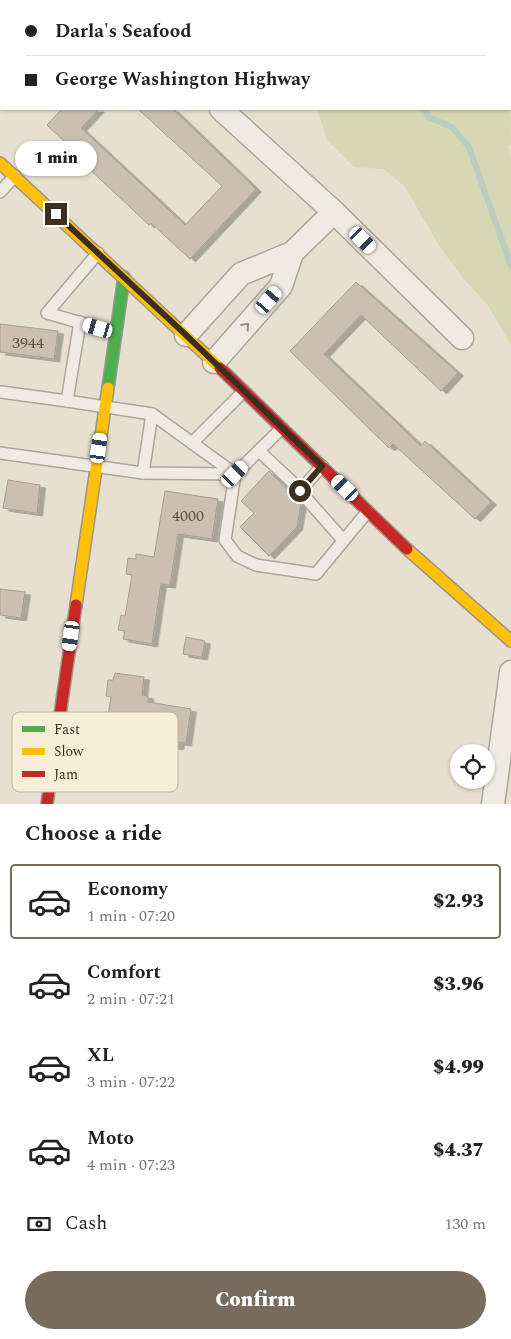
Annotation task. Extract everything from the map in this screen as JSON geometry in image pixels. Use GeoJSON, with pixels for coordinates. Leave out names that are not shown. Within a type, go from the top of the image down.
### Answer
{"type":"FeatureCollection","features":[{"type":"Feature","properties":{"kind":"main road"},"geometry":{"type":"LineString","coordinates":[[0,162],[186,335],[368,510],[511,641]]}},
{"type":"Feature","properties":{"kind":"main road"},"geometry":{"type":"LineString","coordinates":[[60,712],[124,277]]}},
{"type":"Feature","properties":{"kind":"street"},"geometry":{"type":"LineString","coordinates":[[231,112],[462,338]]}},
{"type":"Feature","properties":{"kind":"street"},"geometry":{"type":"LineString","coordinates":[[186,335],[242,274],[292,252],[334,212]]}},
{"type":"Feature","properties":{"kind":"street"},"geometry":{"type":"LineString","coordinates":[[214,362],[281,286],[292,252]]}},
{"type":"Feature","properties":{"kind":"street"},"geometry":{"type":"LineString","coordinates":[[493,804],[511,672]]}},
{"type":"Feature","properties":{"kind":"lane"},"geometry":{"type":"LineString","coordinates":[[0,192],[15,176]]}},
{"type":"Feature","properties":{"kind":"lane"},"geometry":{"type":"LineString","coordinates":[[98,253],[47,313],[116,333]]}},
{"type":"Feature","properties":{"kind":"lane"},"geometry":{"type":"LineString","coordinates":[[67,401],[80,322]]}},
{"type":"Feature","properties":{"kind":"lane"},"geometry":{"type":"LineString","coordinates":[[192,443],[244,390]]}},
{"type":"Feature","properties":{"kind":"lane"},"geometry":{"type":"LineString","coordinates":[[1,392],[152,414],[235,474]]}},
{"type":"Feature","properties":{"kind":"lane"},"geometry":{"type":"LineString","coordinates":[[143,473],[152,414]]}},
{"type":"Feature","properties":{"kind":"lane"},"geometry":{"type":"LineString","coordinates":[[282,428],[235,474],[225,540],[237,556],[256,565],[316,574],[368,510]]}},
{"type":"Feature","properties":{"kind":"lane"},"geometry":{"type":"LineString","coordinates":[[258,451],[300,491],[343,540]]}},
{"type":"Feature","properties":{"kind":"lane"},"geometry":{"type":"LineString","coordinates":[[0,453],[143,473],[235,474]]}},
{"type":"Feature","properties":{"kind":"lane"},"geometry":{"type":"LineString","coordinates":[[300,491],[322,466]]}},
{"type":"Feature","properties":{"kind":"green space"},"geometry":{"type":"Polygon","coordinates":[[[317,110],[510,110],[511,144],[508,146],[511,162],[511,345],[487,304],[462,277],[438,244],[405,187],[384,169],[354,167],[327,140],[317,110]]]}},
{"type":"Feature","properties":{"kind":"building"},"geometry":{"type":"Polygon","coordinates":[[[61,110],[98,110],[81,128],[185,225],[222,186],[139,110],[174,110],[256,189],[190,259],[151,223],[149,225],[84,164],[86,162],[47,125],[61,110]]]}},
{"type":"Feature","properties":{"kind":"building"},"geometry":{"type":"Polygon","coordinates":[[[356,282],[458,373],[441,391],[361,315],[324,354],[421,446],[425,441],[491,502],[475,519],[393,444],[389,448],[290,351],[356,282]]]}},
{"type":"Feature","properties":{"kind":"building"},"geometry":{"type":"Polygon","coordinates":[[[0,324],[58,331],[54,359],[0,352],[0,324]]]}},
{"type":"Feature","properties":{"kind":"building"},"geometry":{"type":"Polygon","coordinates":[[[269,471],[301,504],[297,527],[269,556],[240,527],[254,513],[241,501],[269,471]]]}},
{"type":"Feature","properties":{"kind":"building"},"geometry":{"type":"Polygon","coordinates":[[[8,480],[40,485],[37,513],[3,508],[8,480]]]}},
{"type":"Feature","properties":{"kind":"building"},"geometry":{"type":"Polygon","coordinates":[[[165,491],[218,499],[212,539],[178,534],[170,585],[161,584],[152,644],[123,639],[125,631],[118,630],[121,615],[125,616],[132,575],[126,574],[128,558],[136,559],[136,554],[154,557],[165,491]]]}},
{"type":"Feature","properties":{"kind":"building"},"geometry":{"type":"Polygon","coordinates":[[[0,589],[25,592],[21,618],[0,615],[0,589]]]}},
{"type":"Feature","properties":{"kind":"building"},"geometry":{"type":"Polygon","coordinates":[[[186,637],[205,641],[202,657],[183,654],[186,637]]]}},
{"type":"Feature","properties":{"kind":"building"},"geometry":{"type":"Polygon","coordinates":[[[115,673],[144,677],[142,695],[148,696],[148,702],[191,709],[186,743],[179,742],[178,747],[178,712],[109,712],[111,697],[106,696],[108,680],[113,680],[115,673]]]}},
{"type":"Feature","properties":{"kind":"waterway"},"geometry":{"type":"LineString","coordinates":[[425,110],[428,117],[452,127],[469,147],[511,266]]}},
{"type":"Feature","properties":{"kind":"traffic: fast"},"geometry":{"type":"LineString","coordinates":[[108,388],[124,277]]}},
{"type":"Feature","properties":{"kind":"traffic: slow"},"geometry":{"type":"LineString","coordinates":[[0,163],[220,368]]}},
{"type":"Feature","properties":{"kind":"traffic: slow"},"geometry":{"type":"LineString","coordinates":[[76,605],[108,388]]}},
{"type":"Feature","properties":{"kind":"traffic: slow"},"geometry":{"type":"LineString","coordinates":[[407,549],[511,641]]}},
{"type":"Feature","properties":{"kind":"traffic: jam"},"geometry":{"type":"LineString","coordinates":[[220,368],[407,549]]}},
{"type":"Feature","properties":{"kind":"traffic: jam"},"geometry":{"type":"LineString","coordinates":[[60,712],[76,605]]}},
{"type":"Feature","properties":{"kind":"traffic: jam"},"geometry":{"type":"LineString","coordinates":[[47,804],[49,792]]}},
{"type":"Feature","properties":{"kind":"route"},"geometry":{"type":"LineString","coordinates":[[56,214],[118,270],[322,466],[300,491]]}}]}
